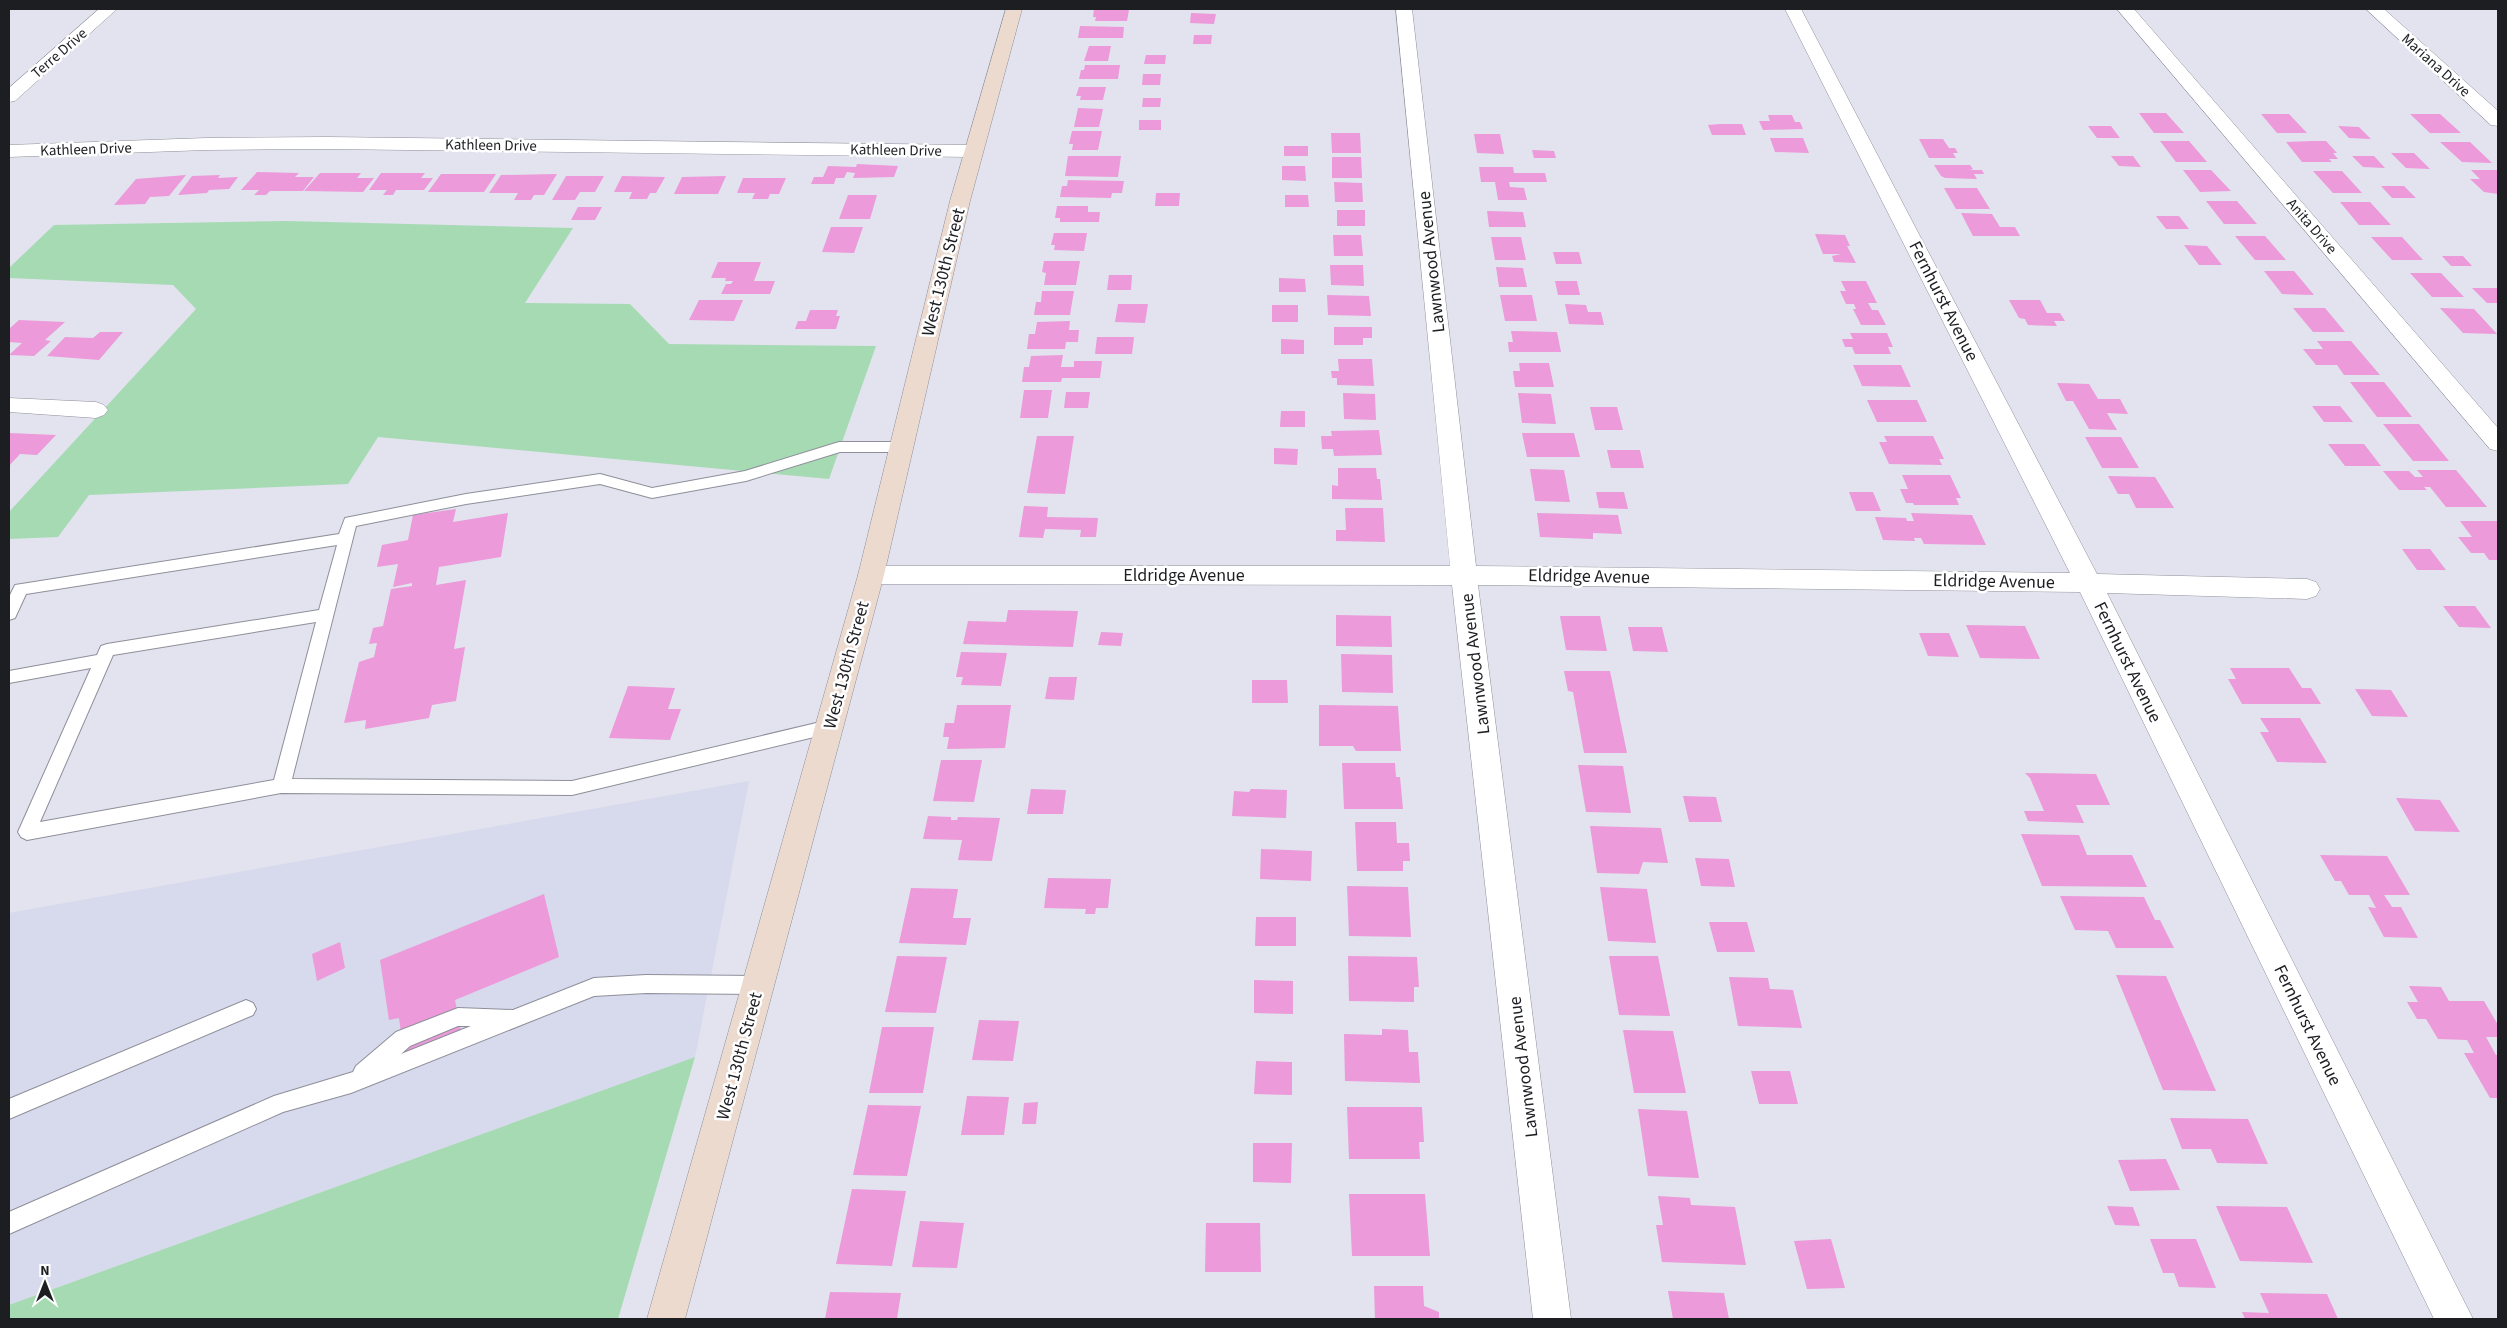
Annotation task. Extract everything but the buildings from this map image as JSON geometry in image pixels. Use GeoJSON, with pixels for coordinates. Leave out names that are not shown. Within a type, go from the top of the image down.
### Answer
{"type":"FeatureCollection","features":[{"type":"Feature","properties":{"kind":"main road","name":"West 130th Street"},"geometry":{"type":"LineString","coordinates":[[666,1319],[871,575],[973,151],[1014,9]]}},
{"type":"Feature","properties":{"kind":"street","name":"Terre Drive"},"geometry":{"type":"LineString","coordinates":[[9,97],[109,9]]}},
{"type":"Feature","properties":{"kind":"street","name":"Lawnwood Avenue"},"geometry":{"type":"LineString","coordinates":[[1404,9],[1464,575],[1552,1319]]}},
{"type":"Feature","properties":{"kind":"street","name":"Fernhurst Avenue"},"geometry":{"type":"LineString","coordinates":[[1793,9],[2088,582],[2454,1319]]}},
{"type":"Feature","properties":{"kind":"street","name":"Anita Drive"},"geometry":{"type":"LineString","coordinates":[[2125,9],[2498,443]]}},
{"type":"Feature","properties":{"kind":"street","name":"Mariana Drive"},"geometry":{"type":"LineString","coordinates":[[2374,9],[2498,121]]}},
{"type":"Feature","properties":{"kind":"street","name":"Kathleen Drive"},"geometry":{"type":"LineString","coordinates":[[9,151],[206,144],[308,144],[973,151]]}},
{"type":"Feature","properties":{"kind":"street"},"geometry":{"type":"LineString","coordinates":[[9,405],[96,410]]}},
{"type":"Feature","properties":{"kind":"street","name":"Eldridge Avenue"},"geometry":{"type":"LineString","coordinates":[[871,575],[1464,575],[2088,582],[2306,589]]}},
{"type":"Feature","properties":{"kind":"lane"},"geometry":{"type":"LineString","coordinates":[[9,614],[20,588],[348,530],[466,499],[600,479],[652,493],[746,476],[839,447],[901,447]]}},
{"type":"Feature","properties":{"kind":"lane"},"geometry":{"type":"LineString","coordinates":[[281,786],[348,530]]}},
{"type":"Feature","properties":{"kind":"lane"},"geometry":{"type":"LineString","coordinates":[[326,615],[107,650],[27,832],[281,786],[572,788],[829,727]]}},
{"type":"Feature","properties":{"kind":"lane"},"geometry":{"type":"LineString","coordinates":[[9,677],[103,660]]}},
{"type":"Feature","properties":{"kind":"lane"},"geometry":{"type":"LineString","coordinates":[[9,1223],[281,1103],[352,1082],[594,987],[646,984],[758,985]]}},
{"type":"Feature","properties":{"kind":"lane"},"geometry":{"type":"LineString","coordinates":[[9,1109],[246,1009]]}},
{"type":"Feature","properties":{"kind":"shaded area"},"geometry":{"type":"Polygon","coordinates":[[[749,781],[695,1057],[9,1305],[9,913],[749,781]]]}},
{"type":"Feature","properties":{"kind":"green space"},"geometry":{"type":"Polygon","coordinates":[[[287,221],[573,228],[525,303],[630,304],[669,344],[876,346],[829,479],[378,437],[348,484],[89,495],[58,537],[9,539],[9,512],[196,309],[173,285],[9,278],[9,268],[54,225],[287,221]]]}},
{"type":"Feature","properties":{"kind":"green space"},"geometry":{"type":"Polygon","coordinates":[[[695,1057],[618,1319],[9,1319],[9,1305],[695,1057]]]}}]}
